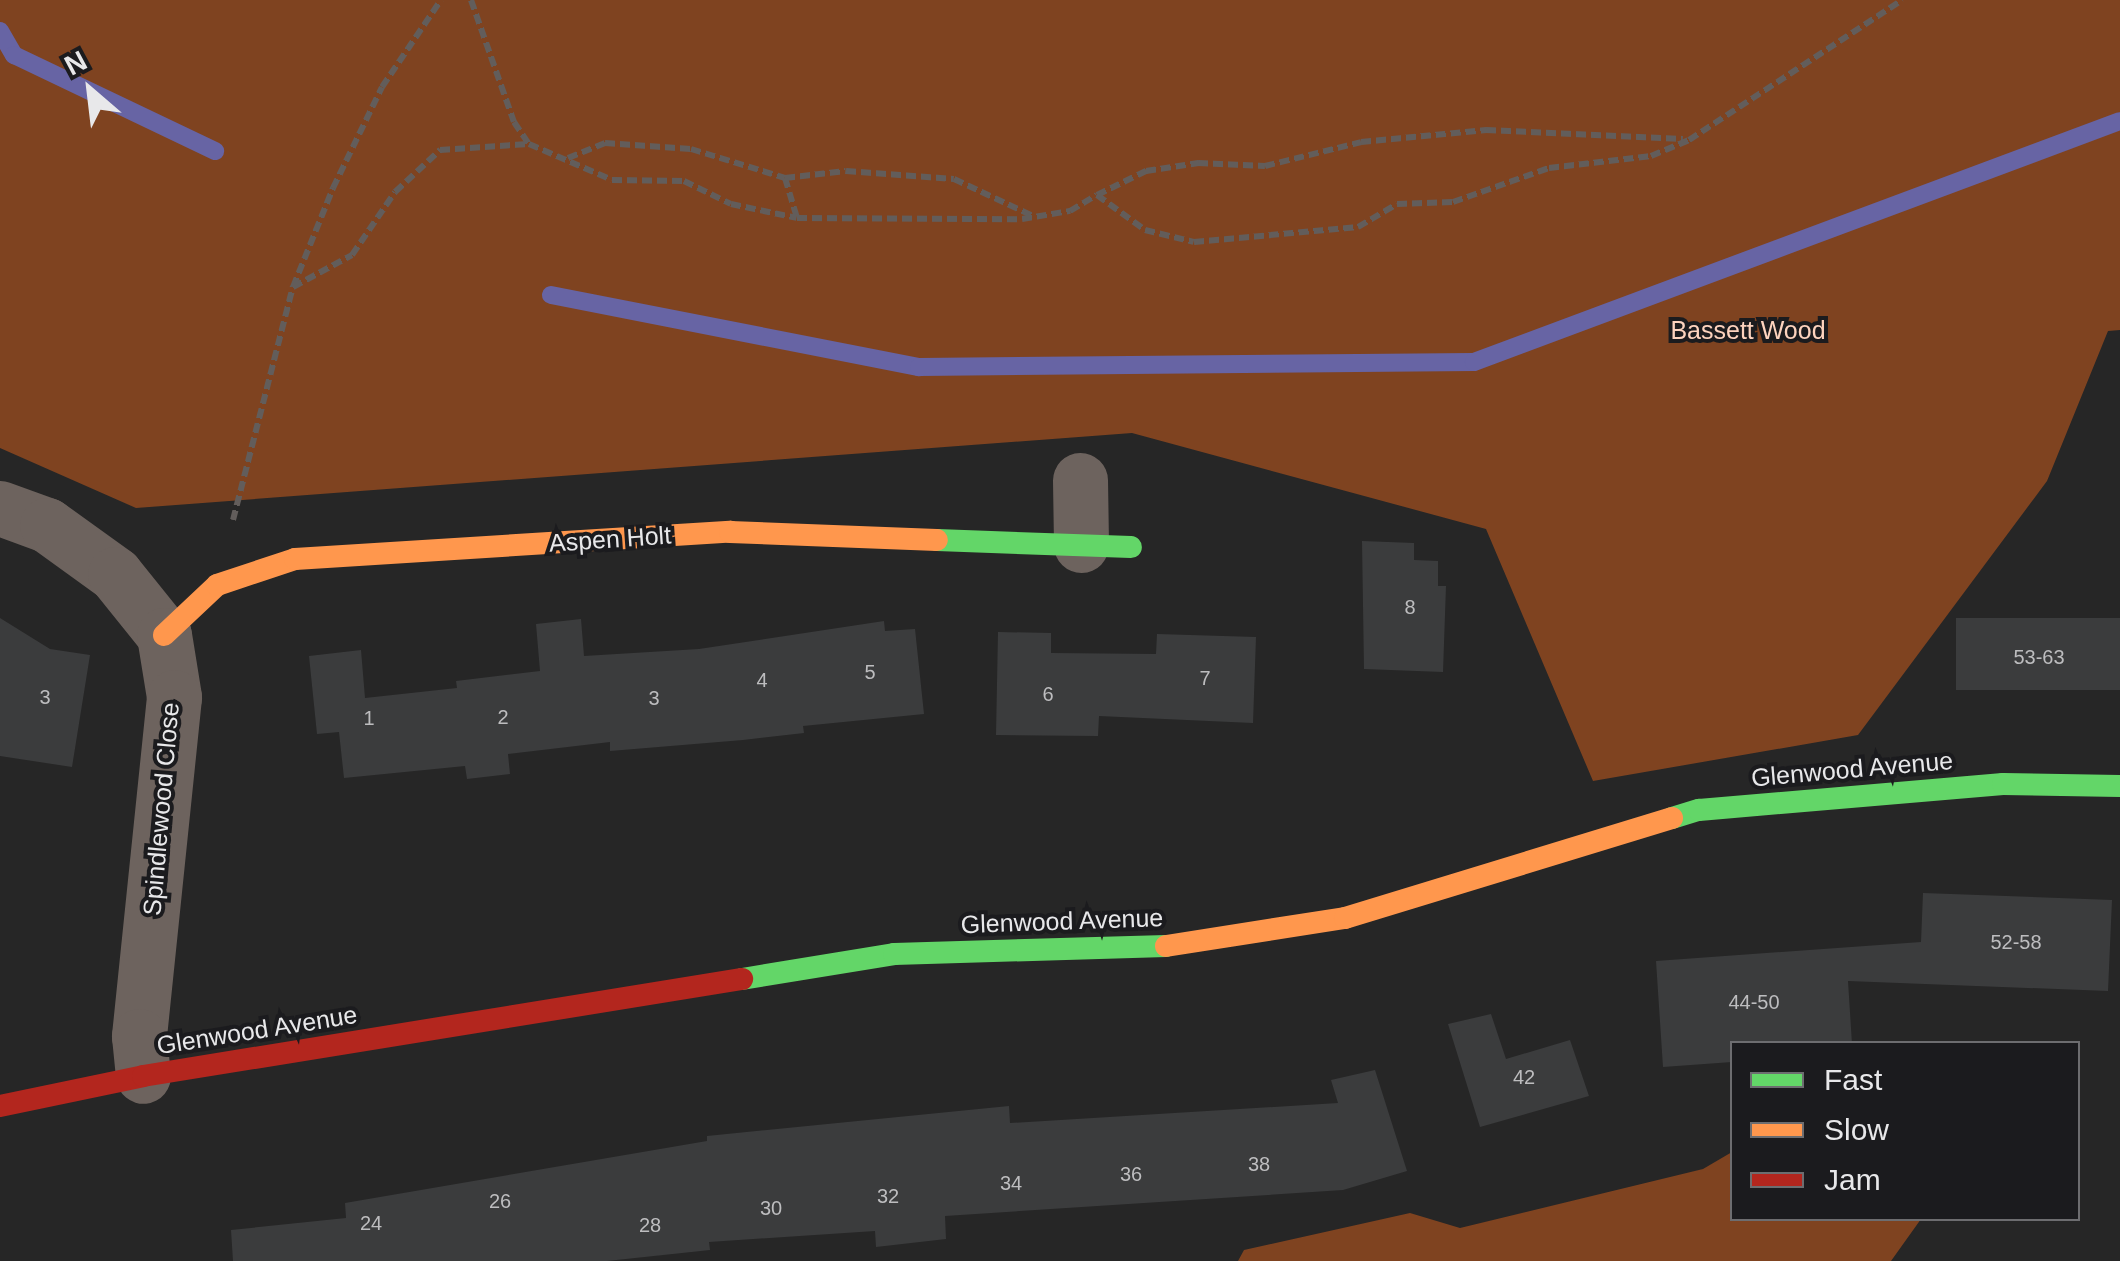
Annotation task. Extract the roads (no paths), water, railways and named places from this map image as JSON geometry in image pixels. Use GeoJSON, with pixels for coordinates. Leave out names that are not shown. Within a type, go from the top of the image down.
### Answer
{"type":"FeatureCollection","features":[{"type":"Feature","properties":{"kind":"street","name":"Aspen Holt"},"geometry":{"type":"LineString","coordinates":[[164,635],[217,585],[295,559],[730,532],[1106,546],[1080,480]]}},
{"type":"Feature","properties":{"kind":"street","name":"Spindlewood Close"},"geometry":{"type":"LineString","coordinates":[[0,508],[47,525],[115,574],[164,635],[174,697],[139,1036],[143,1076]]}},
{"type":"Feature","properties":{"kind":"street","name":"Glenwood Avenue"},"geometry":{"type":"LineString","coordinates":[[0,1106],[143,1076],[894,954],[1160,947],[1345,918],[1699,810],[2003,784],[2120,786]]}},
{"type":"Feature","properties":{"kind":"waterway"},"geometry":{"type":"LineString","coordinates":[[0,31],[14,55],[215,151]]}},
{"type":"Feature","properties":{"kind":"waterway"},"geometry":{"type":"LineString","coordinates":[[551,295],[919,367],[1474,362],[2120,121]]}},
{"type":"Feature","properties":{"kind":"park label","name":"Bassett Wood"},"geometry":{"type":"Point","coordinates":[1748,330]}}]}
